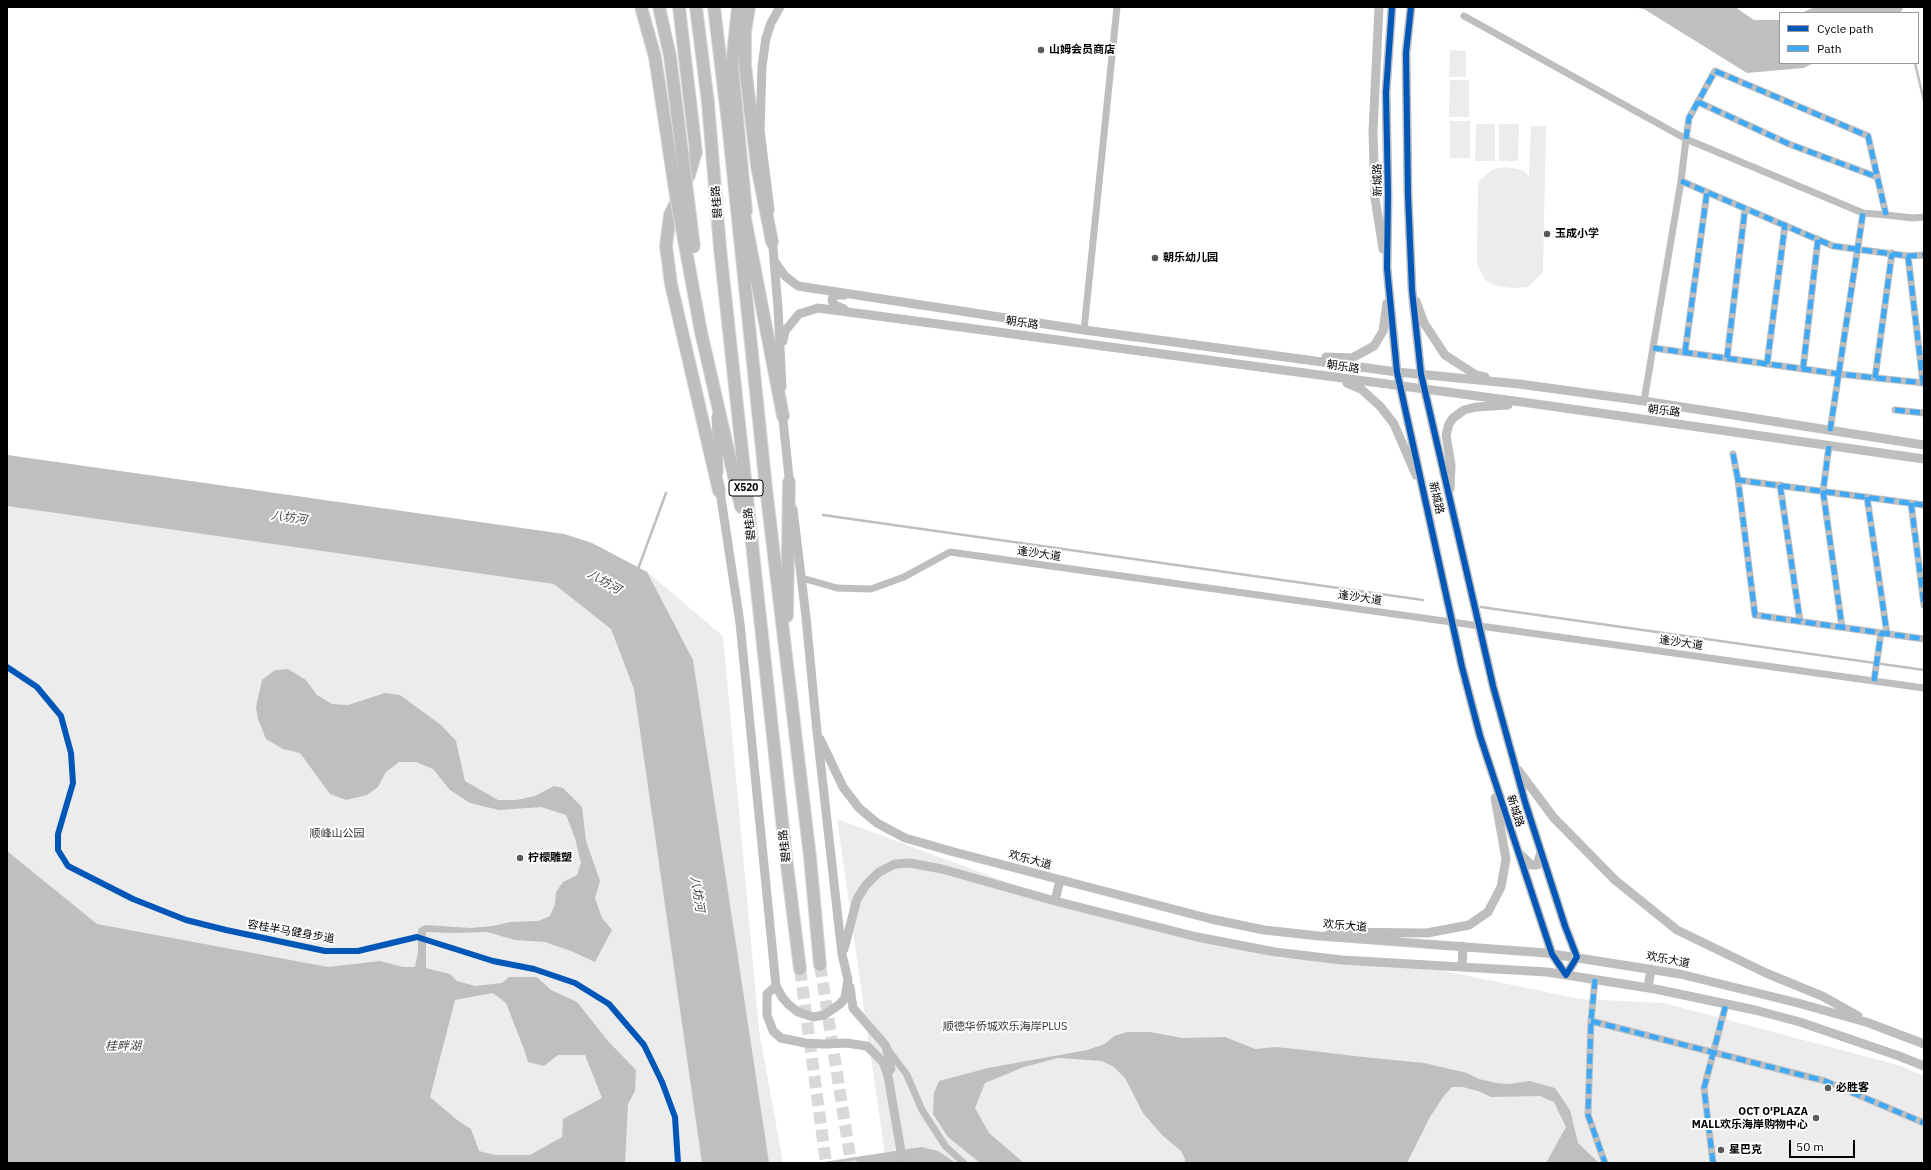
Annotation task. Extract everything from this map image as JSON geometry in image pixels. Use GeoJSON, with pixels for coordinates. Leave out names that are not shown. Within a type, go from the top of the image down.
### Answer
{"type":"FeatureCollection","features":[{"type":"Feature","properties":{"kind":"highway"},"geometry":{"type":"LineString","coordinates":[[641,7],[655,57],[676,196],[704,330],[716,398],[754,559]]}},
{"type":"Feature","properties":{"kind":"highway"},"geometry":{"type":"LineString","coordinates":[[660,7],[670,56],[683,171],[704,330]]}},
{"type":"Feature","properties":{"kind":"highway"},"geometry":{"type":"LineString","coordinates":[[679,7],[696,152],[689,175],[670,215],[666,246],[671,284],[719,491]]}},
{"type":"Feature","properties":{"kind":"highway","name":"碧桂路"},"geometry":{"type":"LineString","coordinates":[[696,7],[708,103],[720,248],[786,856],[800,968]]}},
{"type":"Feature","properties":{"kind":"highway","name":"X520"},"geometry":{"type":"LineString","coordinates":[[714,7],[786,666],[810,857],[820,965]]}},
{"type":"Feature","properties":{"kind":"highway"},"geometry":{"type":"LineString","coordinates":[[738,7],[732,65],[749,234]]}},
{"type":"Feature","properties":{"kind":"highway"},"geometry":{"type":"LineString","coordinates":[[749,7],[745,32],[747,73],[757,166],[772,242]]}},
{"type":"Feature","properties":{"kind":"highway"},"geometry":{"type":"LineString","coordinates":[[730,151],[749,234],[783,416]]}},
{"type":"Feature","properties":{"kind":"highway"},"geometry":{"type":"LineString","coordinates":[[786,666],[789,482]]}},
{"type":"Feature","properties":{"kind":"street"},"geometry":{"type":"LineString","coordinates":[[780,7],[771,23],[766,38],[762,66],[760,130],[769,196],[780,348],[783,416],[789,482],[802,578],[817,732],[842,954],[854,1008],[886,1046],[907,1075],[922,1110],[946,1147],[964,1163]]}},
{"type":"Feature","properties":{"kind":"street"},"geometry":{"type":"LineString","coordinates":[[1084,330],[1117,7]]}},
{"type":"Feature","properties":{"kind":"street"},"geometry":{"type":"LineString","coordinates":[[1292,358],[1352,358],[1374,346],[1383,331],[1388,274],[1374,198],[1373,132],[1379,7]]}},
{"type":"Feature","properties":{"kind":"street","name":"新城路"},"geometry":{"type":"LineString","coordinates":[[1392,7],[1386,92],[1388,274],[1397,372],[1462,667],[1488,761],[1552,954],[1566,974]]}},
{"type":"Feature","properties":{"kind":"street","name":"新城路"},"geometry":{"type":"LineString","coordinates":[[1411,7],[1406,53],[1408,195],[1412,290],[1421,374],[1493,686],[1541,852],[1577,957]]}},
{"type":"Feature","properties":{"kind":"street"},"geometry":{"type":"LineString","coordinates":[[1464,16],[1686,139],[1863,213],[1924,217]]}},
{"type":"Feature","properties":{"kind":"street"},"geometry":{"type":"LineString","coordinates":[[1644,402],[1681,181],[1689,118],[1715,71],[1868,136],[1886,215]]}},
{"type":"Feature","properties":{"kind":"street"},"geometry":{"type":"LineString","coordinates":[[1698,102],[1789,144],[1877,177]]}},
{"type":"Feature","properties":{"kind":"street"},"geometry":{"type":"LineString","coordinates":[[1681,181],[1833,246],[1908,256],[1924,255]]}},
{"type":"Feature","properties":{"kind":"street"},"geometry":{"type":"LineString","coordinates":[[1685,352],[1707,192]]}},
{"type":"Feature","properties":{"kind":"street"},"geometry":{"type":"LineString","coordinates":[[1727,358],[1746,209]]}},
{"type":"Feature","properties":{"kind":"street"},"geometry":{"type":"LineString","coordinates":[[1830,431],[1863,213]]}},
{"type":"Feature","properties":{"kind":"street"},"geometry":{"type":"LineString","coordinates":[[1767,364],[1785,225]]}},
{"type":"Feature","properties":{"kind":"street"},"geometry":{"type":"LineString","coordinates":[[1803,369],[1818,239]]}},
{"type":"Feature","properties":{"kind":"street"},"geometry":{"type":"LineString","coordinates":[[1875,378],[1892,253]]}},
{"type":"Feature","properties":{"kind":"street"},"geometry":{"type":"LineString","coordinates":[[1653,348],[1839,374],[1924,383],[1908,256]]}},
{"type":"Feature","properties":{"kind":"street","name":"朝乐路"},"geometry":{"type":"LineString","coordinates":[[774,261],[785,276],[798,286],[1084,330],[1397,372],[1519,384],[1924,445]]}},
{"type":"Feature","properties":{"kind":"street"},"geometry":{"type":"LineString","coordinates":[[1412,290],[1424,323],[1445,355],[1476,375],[1519,384]]}},
{"type":"Feature","properties":{"kind":"street"},"geometry":{"type":"LineString","coordinates":[[849,312],[834,305],[832,300],[834,295],[851,294]]}},
{"type":"Feature","properties":{"kind":"street","name":"朝乐路"},"geometry":{"type":"LineString","coordinates":[[780,348],[785,330],[798,314],[818,308],[1522,402],[1924,460]]}},
{"type":"Feature","properties":{"kind":"street"},"geometry":{"type":"LineString","coordinates":[[1336,378],[1361,389],[1380,406],[1394,424],[1424,493]]}},
{"type":"Feature","properties":{"kind":"street"},"geometry":{"type":"LineString","coordinates":[[716,398],[719,491],[740,624],[776,986],[782,997],[789,1005],[798,1012],[813,1017],[824,1015],[840,1004],[845,998],[848,980]]}},
{"type":"Feature","properties":{"kind":"street"},"geometry":{"type":"LineString","coordinates":[[1449,498],[1451,465],[1446,435],[1449,424],[1453,418],[1464,410],[1476,407],[1522,402]]}},
{"type":"Feature","properties":{"kind":"street"},"geometry":{"type":"LineString","coordinates":[[1895,410],[1924,413]]}},
{"type":"Feature","properties":{"kind":"street"},"geometry":{"type":"LineString","coordinates":[[1829,446],[1823,491],[1842,627]]}},
{"type":"Feature","properties":{"kind":"street"},"geometry":{"type":"LineString","coordinates":[[1733,454],[1738,480],[1756,614],[1924,639]]}},
{"type":"Feature","properties":{"kind":"street"},"geometry":{"type":"LineString","coordinates":[[1738,480],[1924,505]]}},
{"type":"Feature","properties":{"kind":"street"},"geometry":{"type":"LineString","coordinates":[[1780,485],[1800,621]]}},
{"type":"Feature","properties":{"kind":"street"},"geometry":{"type":"LineString","coordinates":[[1867,497],[1884,633],[1879,648],[1874,677]]}},
{"type":"Feature","properties":{"kind":"street"},"geometry":{"type":"LineString","coordinates":[[1911,503],[1922,567],[1924,606]]}},
{"type":"Feature","properties":{"kind":"street","name":"逢沙大道"},"geometry":{"type":"LineString","coordinates":[[802,578],[837,588],[870,589],[904,577],[950,552],[1480,626],[1874,677],[1924,688]]}},
{"type":"Feature","properties":{"kind":"street","name":"欢乐大道"},"geometry":{"type":"LineString","coordinates":[[817,732],[844,788],[859,808],[877,823],[905,838],[1211,919],[1282,932],[1552,954],[1651,969],[1745,988],[1869,1023],[1924,1043]]}},
{"type":"Feature","properties":{"kind":"street"},"geometry":{"type":"LineString","coordinates":[[1282,932],[1427,933],[1469,926],[1488,912],[1501,887],[1506,859],[1488,761]]}},
{"type":"Feature","properties":{"kind":"street"},"geometry":{"type":"LineString","coordinates":[[1515,765],[1554,818],[1615,880],[1678,930],[1766,973],[1822,996],[1869,1023]]}},
{"type":"Feature","properties":{"kind":"street"},"geometry":{"type":"LineString","coordinates":[[1517,850],[1531,865],[1537,865],[1541,852]]}},
{"type":"Feature","properties":{"kind":"street"},"geometry":{"type":"LineString","coordinates":[[842,954],[857,899],[866,885],[879,872],[895,864],[910,863],[942,869],[1055,901],[1196,937],[1275,952],[1342,960],[1462,966],[1566,974],[1648,988],[1726,1004],[1800,1022],[1924,1066]]}},
{"type":"Feature","properties":{"kind":"street"},"geometry":{"type":"LineString","coordinates":[[1055,901],[1060,880]]}},
{"type":"Feature","properties":{"kind":"street"},"geometry":{"type":"LineString","coordinates":[[1462,946],[1462,966]]}},
{"type":"Feature","properties":{"kind":"street"},"geometry":{"type":"LineString","coordinates":[[1566,974],[1577,957]]}},
{"type":"Feature","properties":{"kind":"street"},"geometry":{"type":"LineString","coordinates":[[1648,988],[1651,969]]}},
{"type":"Feature","properties":{"kind":"street"},"geometry":{"type":"LineString","coordinates":[[1594,979],[1588,1115],[1605,1163]]}},
{"type":"Feature","properties":{"kind":"street"},"geometry":{"type":"LineString","coordinates":[[776,986],[767,994],[767,1014],[773,1031],[781,1038],[805,1043],[846,1043],[867,1046],[883,1062],[893,1091],[907,1163]]}},
{"type":"Feature","properties":{"kind":"street"},"geometry":{"type":"LineString","coordinates":[[1713,1163],[1704,1088],[1726,1004]]}},
{"type":"Feature","properties":{"kind":"street"},"geometry":{"type":"LineString","coordinates":[[1591,1021],[1713,1054],[1825,1081],[1924,1123]]}},
{"type":"Feature","properties":{"kind":"street"},"geometry":{"type":"LineString","coordinates":[[886,1046],[903,1163]]}},
{"type":"Feature","properties":{"kind":"green space"},"geometry":{"type":"Polygon","coordinates":[[[1450,50],[1466,51],[1466,77],[1449,77],[1450,50]]]}},
{"type":"Feature","properties":{"kind":"green space"},"geometry":{"type":"Polygon","coordinates":[[[1450,80],[1469,80],[1469,117],[1449,117],[1450,80]]]}},
{"type":"Feature","properties":{"kind":"green space"},"geometry":{"type":"Polygon","coordinates":[[[1450,121],[1470,121],[1470,158],[1450,158],[1450,121]]]}},
{"type":"Feature","properties":{"kind":"green space"},"geometry":{"type":"Polygon","coordinates":[[[1476,124],[1495,124],[1495,161],[1475,161],[1476,124]]]}},
{"type":"Feature","properties":{"kind":"green space"},"geometry":{"type":"Polygon","coordinates":[[[1499,124],[1519,124],[1518,161],[1499,161],[1499,124]]]}},
{"type":"Feature","properties":{"kind":"green space"},"geometry":{"type":"Polygon","coordinates":[[[1531,126],[1546,126],[1543,272],[1528,287],[1511,288],[1497,286],[1485,280],[1477,264],[1478,182],[1493,169],[1506,167],[1523,170],[1529,176],[1531,126]]]}},
{"type":"Feature","properties":{"kind":"green space","name":"顺峰山公园"},"geometry":{"type":"Polygon","coordinates":[[[7,455],[564,534],[592,543],[647,572],[723,636],[759,1030],[783,1163],[7,1163],[7,455]]]}},
{"type":"Feature","properties":{"kind":"green space","name":"顺德华侨城欢乐海岸PLUS"},"geometry":{"type":"Polygon","coordinates":[[[837,819],[1098,916],[1279,958],[1439,970],[1580,999],[1664,1003],[1898,1065],[1924,1076],[1924,1163],[886,1163],[837,819]]]}},
{"type":"Feature","properties":{"kind":"water"},"geometry":{"type":"Polygon","coordinates":[[[1631,7],[1735,7],[1754,20],[1779,20],[1779,64],[1811,64],[1804,68],[1747,73],[1644,9],[1631,7]]]}},
{"type":"Feature","properties":{"kind":"water"},"geometry":{"type":"Polygon","coordinates":[[[1815,7],[1904,7],[1901,12],[1803,12],[1815,7]]]}},
{"type":"Feature","properties":{"kind":"water","name":"八坊河"},"geometry":{"type":"Polygon","coordinates":[[[7,455],[564,534],[592,543],[647,572],[693,660],[769,1163],[702,1163],[634,689],[611,629],[554,584],[7,506],[7,455]]]}},
{"type":"Feature","properties":{"kind":"water","name":"桂畔湖"},"geometry":{"type":"Polygon","coordinates":[[[288,669],[306,680],[317,695],[332,704],[348,705],[385,693],[400,695],[441,725],[456,741],[465,781],[498,800],[516,800],[535,796],[554,786],[563,788],[582,807],[586,841],[600,881],[595,898],[602,918],[612,930],[595,962],[571,951],[545,942],[515,940],[487,932],[426,932],[426,968],[450,974],[457,981],[475,986],[502,983],[509,977],[537,977],[551,990],[577,1002],[608,1041],[636,1070],[635,1091],[628,1104],[625,1163],[7,1163],[7,851],[97,924],[328,967],[380,961],[403,967],[415,967],[418,952],[418,929],[425,925],[471,928],[493,926],[510,922],[538,921],[550,916],[555,904],[556,892],[563,882],[577,875],[581,863],[575,838],[566,815],[541,807],[499,810],[470,803],[450,790],[433,769],[416,762],[399,762],[386,772],[378,787],[367,795],[346,800],[330,794],[300,753],[283,749],[266,739],[258,719],[256,707],[262,680],[275,670],[288,669]],[[493,993],[455,1000],[430,1097],[457,1120],[471,1129],[479,1151],[495,1155],[530,1155],[562,1137],[563,1119],[602,1098],[585,1055],[558,1055],[544,1066],[528,1062],[506,1003],[493,993]]]}},
{"type":"Feature","properties":{"kind":"water"},"geometry":{"type":"Polygon","coordinates":[[[1127,1032],[1150,1032],[1182,1038],[1225,1037],[1255,1049],[1276,1047],[1424,1063],[1467,1073],[1479,1079],[1496,1083],[1508,1084],[1530,1081],[1555,1088],[1570,1110],[1578,1143],[1599,1163],[1546,1163],[1566,1127],[1554,1102],[1540,1096],[1491,1097],[1478,1091],[1463,1087],[1452,1087],[1443,1097],[1430,1117],[1407,1163],[1185,1163],[1185,1159],[1181,1151],[1162,1135],[1143,1113],[1125,1078],[1114,1067],[1102,1061],[1058,1058],[1024,1067],[985,1083],[975,1108],[989,1133],[1024,1163],[980,1163],[948,1137],[933,1114],[934,1093],[939,1081],[988,1068],[1087,1050],[1105,1044],[1114,1036],[1127,1032]]]}},
{"type":"Feature","properties":{"kind":"water"},"geometry":{"type":"Polygon","coordinates":[[[921,1147],[938,1151],[956,1163],[817,1163],[921,1147]]]}},
{"type":"Feature","properties":{"kind":"waterway"},"geometry":{"type":"LineString","coordinates":[[1915,64],[1924,101]]}},
{"type":"Feature","properties":{"kind":"waterway"},"geometry":{"type":"LineString","coordinates":[[638,569],[666,493]]}},
{"type":"Feature","properties":{"kind":"waterway"},"geometry":{"type":"LineString","coordinates":[[823,515],[1423,600]]}},
{"type":"Feature","properties":{"kind":"waterway"},"geometry":{"type":"LineString","coordinates":[[1481,607],[1924,670]]}},
{"type":"Feature","properties":{"kind":"tunnel"},"geometry":{"type":"LineString","coordinates":[[820,965],[851,1163]]}},
{"type":"Feature","properties":{"kind":"tunnel"},"geometry":{"type":"LineString","coordinates":[[800,969],[826,1163]]}},
{"type":"Feature","properties":{"kind":"marked path"},"geometry":{"type":"LineString","coordinates":[[1686,139],[1689,118],[1715,71],[1868,136],[1886,215]]}},
{"type":"Feature","properties":{"kind":"marked path"},"geometry":{"type":"LineString","coordinates":[[1698,102],[1789,144],[1877,177]]}},
{"type":"Feature","properties":{"kind":"marked path"},"geometry":{"type":"LineString","coordinates":[[1681,181],[1833,246],[1908,256],[1924,255]]}},
{"type":"Feature","properties":{"kind":"marked path"},"geometry":{"type":"LineString","coordinates":[[1685,352],[1707,192]]}},
{"type":"Feature","properties":{"kind":"marked path"},"geometry":{"type":"LineString","coordinates":[[1727,358],[1745,209]]}},
{"type":"Feature","properties":{"kind":"marked path"},"geometry":{"type":"LineString","coordinates":[[1830,431],[1863,213]]}},
{"type":"Feature","properties":{"kind":"marked path"},"geometry":{"type":"LineString","coordinates":[[1767,364],[1785,225]]}},
{"type":"Feature","properties":{"kind":"marked path"},"geometry":{"type":"LineString","coordinates":[[1803,369],[1818,239]]}},
{"type":"Feature","properties":{"kind":"marked path"},"geometry":{"type":"LineString","coordinates":[[1875,378],[1892,253]]}},
{"type":"Feature","properties":{"kind":"marked path"},"geometry":{"type":"LineString","coordinates":[[1908,256],[1923,383]]}},
{"type":"Feature","properties":{"kind":"marked path"},"geometry":{"type":"LineString","coordinates":[[1653,348],[1839,374],[1924,383]]}},
{"type":"Feature","properties":{"kind":"marked path"},"geometry":{"type":"LineString","coordinates":[[1895,410],[1924,413]]}},
{"type":"Feature","properties":{"kind":"marked path"},"geometry":{"type":"LineString","coordinates":[[1829,446],[1823,491],[1842,627]]}},
{"type":"Feature","properties":{"kind":"marked path"},"geometry":{"type":"LineString","coordinates":[[1733,454],[1738,480]]}},
{"type":"Feature","properties":{"kind":"marked path"},"geometry":{"type":"LineString","coordinates":[[1924,505],[1738,480],[1755,615],[1924,639]]}},
{"type":"Feature","properties":{"kind":"marked path"},"geometry":{"type":"LineString","coordinates":[[1780,485],[1800,621]]}},
{"type":"Feature","properties":{"kind":"marked path"},"geometry":{"type":"LineString","coordinates":[[1867,497],[1887,634]]}},
{"type":"Feature","properties":{"kind":"marked path"},"geometry":{"type":"LineString","coordinates":[[1911,503],[1924,605]]}},
{"type":"Feature","properties":{"kind":"marked path"},"geometry":{"type":"LineString","coordinates":[[1874,681],[1881,633]]}},
{"type":"Feature","properties":{"kind":"marked path"},"geometry":{"type":"LineString","coordinates":[[1595,979],[1591,1021],[1588,1115],[1605,1163]]}},
{"type":"Feature","properties":{"kind":"marked path"},"geometry":{"type":"LineString","coordinates":[[1713,1163],[1704,1088],[1726,1004]]}},
{"type":"Feature","properties":{"kind":"marked path"},"geometry":{"type":"LineString","coordinates":[[1591,1021],[1825,1081],[1924,1123]]}},
{"type":"Feature","properties":{"kind":"cycle path"},"geometry":{"type":"LineString","coordinates":[[1392,7],[1386,92],[1388,196],[1387,268],[1397,372],[1462,667],[1480,736],[1552,954],[1566,975],[1577,957],[1565,926],[1525,802],[1493,686],[1421,374],[1412,290],[1408,195],[1406,53],[1411,7]]}},
{"type":"Feature","properties":{"kind":"cycle path","name":"容桂半马健身步道"},"geometry":{"type":"LineString","coordinates":[[7,667],[37,687],[61,716],[71,753],[73,783],[58,834],[58,850],[68,866],[133,899],[186,920],[226,930],[325,951],[358,951],[417,937],[493,961],[534,969],[575,983],[609,1004],[644,1045],[662,1082],[675,1117],[678,1163]]}},
{"type":"Feature","properties":{"kind":"place","name":"山姆会员商店"},"geometry":{"type":"Point","coordinates":[1041,50]}},
{"type":"Feature","properties":{"kind":"place","name":"玉成小学"},"geometry":{"type":"Point","coordinates":[1547,234]}},
{"type":"Feature","properties":{"kind":"place","name":"朝乐幼儿园"},"geometry":{"type":"Point","coordinates":[1155,258]}},
{"type":"Feature","properties":{"kind":"place","name":"柠檬雕塑"},"geometry":{"type":"Point","coordinates":[520,858]}},
{"type":"Feature","properties":{"kind":"place","name":"必胜客"},"geometry":{"type":"Point","coordinates":[1828,1088]}},
{"type":"Feature","properties":{"kind":"place","name":"OCT O'PLAZA MALL欢乐海岸购物中心"},"geometry":{"type":"Point","coordinates":[1816,1118]}},
{"type":"Feature","properties":{"kind":"place","name":"星巴克"},"geometry":{"type":"Point","coordinates":[1721,1150]}}]}
